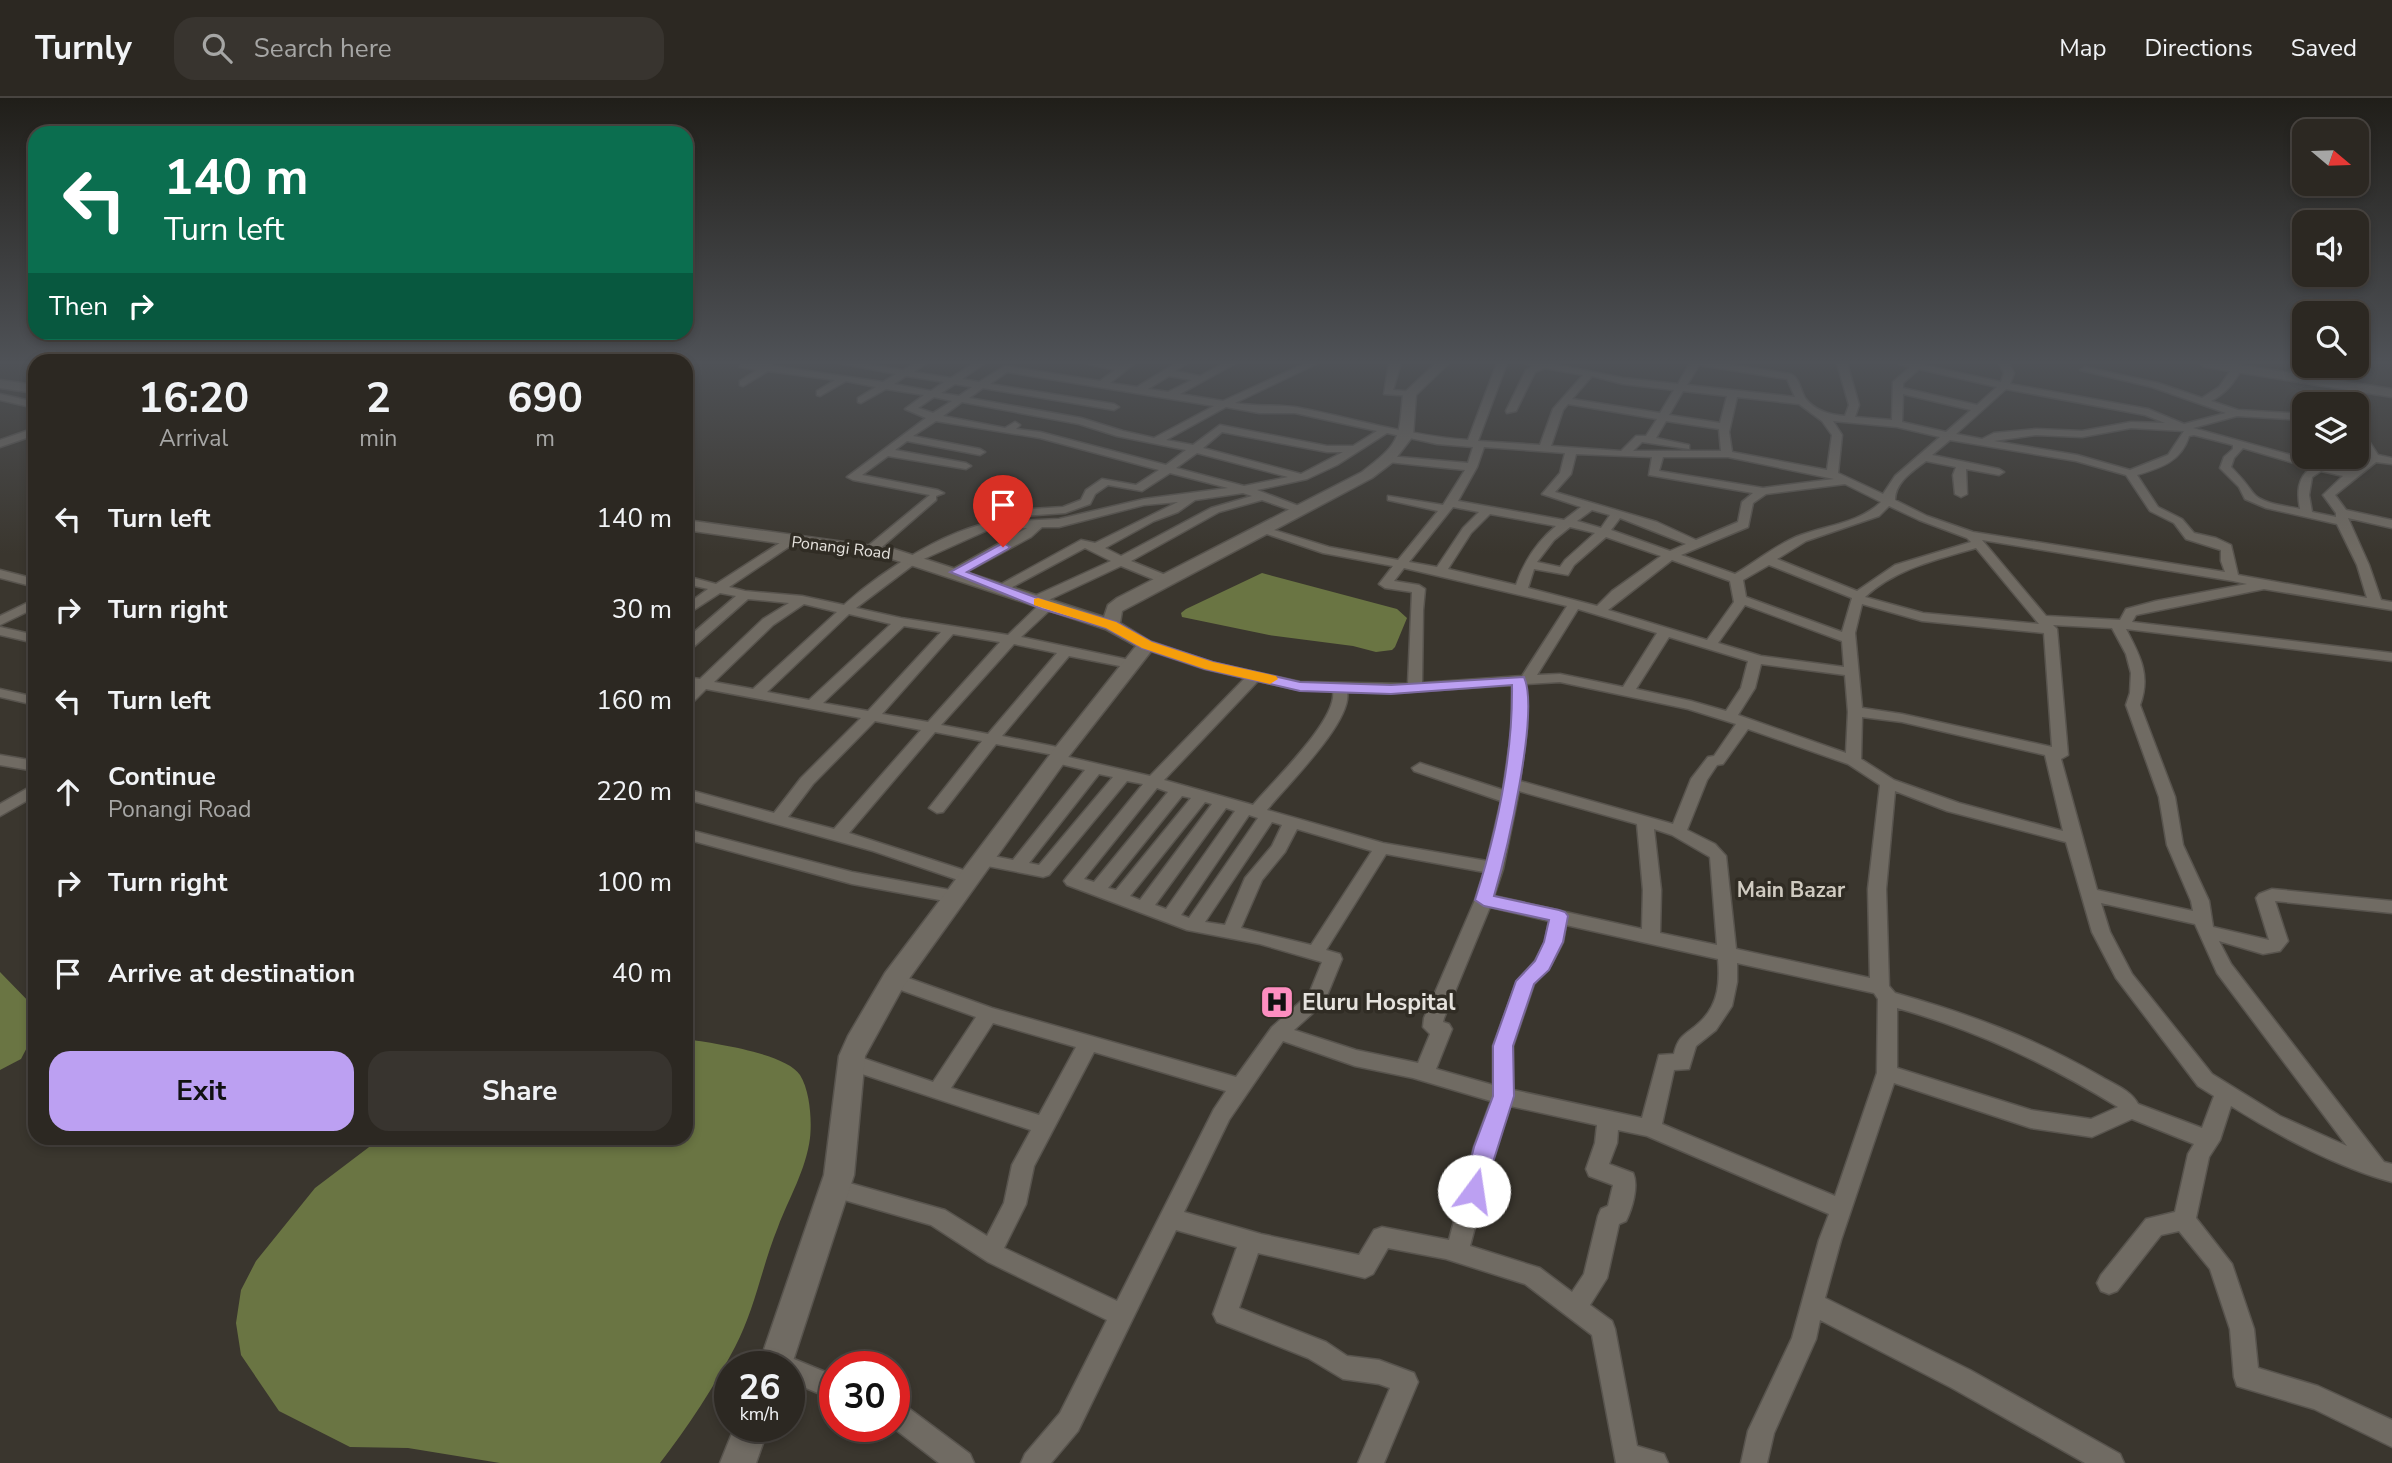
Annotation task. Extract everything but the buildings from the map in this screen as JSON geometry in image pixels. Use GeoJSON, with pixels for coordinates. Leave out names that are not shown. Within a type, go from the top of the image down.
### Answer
{"type":"FeatureCollection","features":[{"type":"Feature","properties":{"kind":"main road"},"geometry":{"type":"LineString","coordinates":[[1111,625],[1114,609],[1164,579],[1367,475],[1388,459],[1406,436],[1407,427]]}},
{"type":"Feature","properties":{"kind":"main road","name":"Ponangi Road"},"geometry":{"type":"LineString","coordinates":[[693,526],[789,541],[872,549],[913,559],[1111,625],[1147,645]]}},
{"type":"Feature","properties":{"kind":"main road"},"geometry":{"type":"LineString","coordinates":[[786,1351],[839,1175],[851,1062],[861,1036],[894,980],[1059,755],[1147,645]]}},
{"type":"Feature","properties":{"kind":"main road"},"geometry":{"type":"LineString","coordinates":[[738,1463],[746,1442]]}},
{"type":"Feature","properties":{"kind":"street"},"geometry":{"type":"LineString","coordinates":[[872,549],[935,495],[853,477],[920,427]]}},
{"type":"Feature","properties":{"kind":"street"},"geometry":{"type":"LineString","coordinates":[[988,427],[1040,435],[1168,468],[1244,489],[1300,510]]}},
{"type":"Feature","properties":{"kind":"street"},"geometry":{"type":"LineString","coordinates":[[1007,430],[1011,427]]}},
{"type":"Feature","properties":{"kind":"street"},"geometry":{"type":"LineString","coordinates":[[1102,427],[1303,477]]}},
{"type":"Feature","properties":{"kind":"street"},"geometry":{"type":"LineString","coordinates":[[1156,441],[1183,427]]}},
{"type":"Feature","properties":{"kind":"street"},"geometry":{"type":"LineString","coordinates":[[1376,427],[1406,436],[1544,450],[1623,454],[1728,454],[1832,474],[1923,518],[1974,539],[2233,577],[2264,585],[2392,606]]}},
{"type":"Feature","properties":{"kind":"street"},"geometry":{"type":"LineString","coordinates":[[1415,688],[1416,610],[1419,589],[1385,584],[1448,506],[1472,467],[1482,427]]}},
{"type":"Feature","properties":{"kind":"street"},"geometry":{"type":"LineString","coordinates":[[1544,450],[1550,427]]}},
{"type":"Feature","properties":{"kind":"street"},"geometry":{"type":"LineString","coordinates":[[1650,439],[1656,427]]}},
{"type":"Feature","properties":{"kind":"street"},"geometry":{"type":"LineString","coordinates":[[1724,427],[1724,446],[1728,454]]}},
{"type":"Feature","properties":{"kind":"street"},"geometry":{"type":"LineString","coordinates":[[1830,427],[1837,435],[1832,474]]}},
{"type":"Feature","properties":{"kind":"street"},"geometry":{"type":"LineString","coordinates":[[1908,427],[1983,444],[2077,457],[2130,473],[2176,456],[2189,429]]}},
{"type":"Feature","properties":{"kind":"street"},"geometry":{"type":"LineString","coordinates":[[1736,579],[1802,538],[1859,522],[1875,514],[1889,500],[1889,491],[1899,478],[1957,427]]}},
{"type":"Feature","properties":{"kind":"street"},"geometry":{"type":"LineString","coordinates":[[1983,444],[1994,436],[2036,432],[2082,434],[2122,427]]}},
{"type":"Feature","properties":{"kind":"street"},"geometry":{"type":"LineString","coordinates":[[2156,427],[2189,429],[2196,427]]}},
{"type":"Feature","properties":{"kind":"street"},"geometry":{"type":"LineString","coordinates":[[2183,427],[2292,459]]}},
{"type":"Feature","properties":{"kind":"street"},"geometry":{"type":"LineString","coordinates":[[1138,489],[1220,428],[1327,449],[1356,449]]}},
{"type":"Feature","properties":{"kind":"street"},"geometry":{"type":"LineString","coordinates":[[756,694],[848,609],[913,559],[988,525],[1059,523],[1144,502],[1244,489],[1303,477],[1387,429]]}},
{"type":"Feature","properties":{"kind":"street"},"geometry":{"type":"LineString","coordinates":[[0,444],[28,434]]}},
{"type":"Feature","properties":{"kind":"street"},"geometry":{"type":"LineString","coordinates":[[905,438],[980,452]]}},
{"type":"Feature","properties":{"kind":"street"},"geometry":{"type":"LineString","coordinates":[[1623,454],[1636,440],[1650,439],[1708,453]]}},
{"type":"Feature","properties":{"kind":"street"},"geometry":{"type":"LineString","coordinates":[[2238,443],[2238,450],[2229,457],[2225,468],[2244,486],[2249,497],[2270,506],[2307,515],[2392,524]]}},
{"type":"Feature","properties":{"kind":"street"},"geometry":{"type":"LineString","coordinates":[[2369,450],[2374,458]]}},
{"type":"Feature","properties":{"kind":"street"},"geometry":{"type":"LineString","coordinates":[[886,452],[966,466]]}},
{"type":"Feature","properties":{"kind":"street"},"geometry":{"type":"LineString","coordinates":[[1571,452],[1565,474],[1548,494],[1653,525],[1697,545]]}},
{"type":"Feature","properties":{"kind":"street"},"geometry":{"type":"LineString","coordinates":[[1658,454],[1653,473],[1763,491],[1845,482]]}},
{"type":"Feature","properties":{"kind":"street"},"geometry":{"type":"LineString","coordinates":[[1924,457],[1998,472]]}},
{"type":"Feature","properties":{"kind":"street"},"geometry":{"type":"LineString","coordinates":[[2375,603],[2363,565],[2329,495],[2374,458],[2392,461]]}},
{"type":"Feature","properties":{"kind":"street"},"geometry":{"type":"LineString","coordinates":[[1388,459],[1472,467]]}},
{"type":"Feature","properties":{"kind":"street"},"geometry":{"type":"LineString","coordinates":[[1961,494],[1959,475],[1962,464]]}},
{"type":"Feature","properties":{"kind":"street"},"geometry":{"type":"LineString","coordinates":[[2307,515],[2303,486],[2307,476],[2316,469]]}},
{"type":"Feature","properties":{"kind":"street"},"geometry":{"type":"LineString","coordinates":[[2327,469],[2352,475]]}},
{"type":"Feature","properties":{"kind":"street"},"geometry":{"type":"LineString","coordinates":[[2130,473],[2154,509],[2178,521],[2190,536],[2227,548],[2227,561],[2233,577]]}},
{"type":"Feature","properties":{"kind":"street"},"geometry":{"type":"LineString","coordinates":[[1012,524],[1016,513],[1065,510],[1086,502],[1090,492],[1106,481],[1171,499]]}},
{"type":"Feature","properties":{"kind":"street"},"geometry":{"type":"LineString","coordinates":[[1598,612],[1617,594],[1671,555],[1744,524],[1748,502],[1763,491]]}},
{"type":"Feature","properties":{"kind":"street"},"geometry":{"type":"LineString","coordinates":[[837,836],[929,727],[1041,603],[1215,510],[1263,496]]}},
{"type":"Feature","properties":{"kind":"street"},"geometry":{"type":"LineString","coordinates":[[1096,548],[1150,519],[1174,510],[1192,497]]}},
{"type":"Feature","properties":{"kind":"street"},"geometry":{"type":"LineString","coordinates":[[1392,498],[1567,523],[1604,532],[1736,579]]}},
{"type":"Feature","properties":{"kind":"street"},"geometry":{"type":"LineString","coordinates":[[1521,590],[1529,564],[1550,537],[1589,506]]}},
{"type":"Feature","properties":{"kind":"street"},"geometry":{"type":"LineString","coordinates":[[1440,571],[1467,531],[1486,511]]}},
{"type":"Feature","properties":{"kind":"street"},"geometry":{"type":"LineString","coordinates":[[1529,564],[1564,572],[1569,563],[1604,532],[1617,513]]}},
{"type":"Feature","properties":{"kind":"street"},"geometry":{"type":"LineString","coordinates":[[957,572],[1027,534],[1040,524]]}},
{"type":"Feature","properties":{"kind":"street"},"geometry":{"type":"LineString","coordinates":[[1633,543],[1653,525]]}},
{"type":"Feature","properties":{"kind":"street"},"geometry":{"type":"LineString","coordinates":[[1261,530],[1327,550],[1440,571],[1521,590],[1755,659],[1852,672]]}},
{"type":"Feature","properties":{"kind":"street"},"geometry":{"type":"LineString","coordinates":[[1853,761],[1855,712],[1847,639],[1849,616],[1858,598],[1876,579],[1974,539]]}},
{"type":"Feature","properties":{"kind":"street"},"geometry":{"type":"LineString","coordinates":[[1855,712],[1902,718],[2060,755],[2047,624],[1974,539]]}},
{"type":"Feature","properties":{"kind":"street"},"geometry":{"type":"LineString","coordinates":[[693,606],[716,588],[771,556],[789,541]]}},
{"type":"Feature","properties":{"kind":"street"},"geometry":{"type":"LineString","coordinates":[[1000,588],[1085,543],[1164,579]]}},
{"type":"Feature","properties":{"kind":"street"},"geometry":{"type":"LineString","coordinates":[[1768,560],[1858,598],[1922,617],[2011,627],[2120,624],[2392,657]]}},
{"type":"Feature","properties":{"kind":"street"},"geometry":{"type":"LineString","coordinates":[[0,574],[28,581]]}},
{"type":"Feature","properties":{"kind":"street"},"geometry":{"type":"LineString","coordinates":[[1710,645],[1731,617],[1739,599],[1736,579]]}},
{"type":"Feature","properties":{"kind":"street"},"geometry":{"type":"LineString","coordinates":[[693,583],[745,595],[802,600],[901,622],[1009,639],[1130,664]]}},
{"type":"Feature","properties":{"kind":"street"},"geometry":{"type":"LineString","coordinates":[[2120,624],[2131,612],[2156,605],[2264,585]]}},
{"type":"Feature","properties":{"kind":"street"},"geometry":{"type":"LineString","coordinates":[[693,640],[745,595]]}},
{"type":"Feature","properties":{"kind":"street"},"geometry":{"type":"LineString","coordinates":[[1739,599],[1847,639]]}},
{"type":"Feature","properties":{"kind":"street"},"geometry":{"type":"LineString","coordinates":[[693,694],[768,622],[802,600]]}},
{"type":"Feature","properties":{"kind":"street"},"geometry":{"type":"LineString","coordinates":[[1424,1074],[1442,1029],[1433,1027],[1434,1018],[1451,984],[1494,869],[1520,726],[1523,680],[1574,605]]}},
{"type":"Feature","properties":{"kind":"street"},"geometry":{"type":"LineString","coordinates":[[0,621],[28,607]]}},
{"type":"Feature","properties":{"kind":"street"},"geometry":{"type":"LineString","coordinates":[[812,705],[901,622]]}},
{"type":"Feature","properties":{"kind":"street"},"geometry":{"type":"LineString","coordinates":[[2120,624],[2138,667],[2141,687],[2133,705],[2167,797],[2175,845],[2200,901],[2204,925],[2224,968],[2384,1171]]}},
{"type":"Feature","properties":{"kind":"street"},"geometry":{"type":"LineString","coordinates":[[778,819],[807,781],[872,716],[950,630]]}},
{"type":"Feature","properties":{"kind":"street"},"geometry":{"type":"LineString","coordinates":[[0,631],[28,637]]}},
{"type":"Feature","properties":{"kind":"street"},"geometry":{"type":"LineString","coordinates":[[1628,691],[1665,632]]}},
{"type":"Feature","properties":{"kind":"street"},"geometry":{"type":"LineString","coordinates":[[1147,645],[1210,666],[1300,686],[1415,688],[1560,678],[1628,691],[1691,705],[1737,719],[1853,761],[1888,783],[1953,807],[2073,839]]}},
{"type":"Feature","properties":{"kind":"street"},"geometry":{"type":"LineString","coordinates":[[937,808],[990,739],[1067,650]]}},
{"type":"Feature","properties":{"kind":"street"},"geometry":{"type":"LineString","coordinates":[[1678,831],[1699,779],[1713,760],[1718,761],[1737,719],[1755,659]]}},
{"type":"Feature","properties":{"kind":"street"},"geometry":{"type":"LineString","coordinates":[[1073,881],[1153,782],[1196,736],[1237,700],[1254,676]]}},
{"type":"Feature","properties":{"kind":"street"},"geometry":{"type":"LineString","coordinates":[[693,682],[990,739],[1059,755],[1095,768],[1179,789],[1382,848],[1474,863],[1494,869]]}},
{"type":"Feature","properties":{"kind":"street"},"geometry":{"type":"LineString","coordinates":[[1170,917],[1312,747],[1341,705],[1339,688]]}},
{"type":"Feature","properties":{"kind":"street"},"geometry":{"type":"LineString","coordinates":[[0,693],[28,699]]}},
{"type":"Feature","properties":{"kind":"street"},"geometry":{"type":"LineString","coordinates":[[2052,752],[2073,839],[2101,932],[2125,978],[2205,1080],[2273,1122],[2384,1171]]}},
{"type":"Feature","properties":{"kind":"street"},"geometry":{"type":"LineString","coordinates":[[0,760],[28,765]]}},
{"type":"Feature","properties":{"kind":"street"},"geometry":{"type":"LineString","coordinates":[[1017,867],[1095,768]]}},
{"type":"Feature","properties":{"kind":"street"},"geometry":{"type":"LineString","coordinates":[[1420,768],[1645,821],[1678,831],[1685,839],[1714,849],[1718,856],[1729,970],[1727,999],[1716,1019],[1703,1033],[1687,1042],[1682,1063],[1665,1062],[1650,1128]]}},
{"type":"Feature","properties":{"kind":"street"},"geometry":{"type":"LineString","coordinates":[[1043,871],[1123,775]]}},
{"type":"Feature","properties":{"kind":"street"},"geometry":{"type":"LineString","coordinates":[[1754,1463],[1761,1431],[1804,1339],[1829,1240],[1842,1209],[1887,1073],[1877,889],[1888,783]]}},
{"type":"Feature","properties":{"kind":"street"},"geometry":{"type":"LineString","coordinates":[[1098,889],[1179,789]]}},
{"type":"Feature","properties":{"kind":"street"},"geometry":{"type":"LineString","coordinates":[[0,811],[28,793]]}},
{"type":"Feature","properties":{"kind":"street"},"geometry":{"type":"LineString","coordinates":[[693,795],[970,878]]}},
{"type":"Feature","properties":{"kind":"street"},"geometry":{"type":"LineString","coordinates":[[1120,897],[1201,796]]}},
{"type":"Feature","properties":{"kind":"street"},"geometry":{"type":"LineString","coordinates":[[1144,907],[1222,802]]}},
{"type":"Feature","properties":{"kind":"street"},"geometry":{"type":"LineString","coordinates":[[1193,926],[1256,812]]}},
{"type":"Feature","properties":{"kind":"street"},"geometry":{"type":"LineString","coordinates":[[1645,821],[1652,890],[1651,936]]}},
{"type":"Feature","properties":{"kind":"street"},"geometry":{"type":"LineString","coordinates":[[1230,934],[1254,878],[1279,848],[1292,822]]}},
{"type":"Feature","properties":{"kind":"street"},"geometry":{"type":"LineString","coordinates":[[693,836],[852,878],[970,878],[1017,867],[1043,871],[1193,926],[1260,938],[1333,959],[1317,998],[1279,1032],[1221,1115],[1124,1316],[1069,1422],[1034,1463]]}},
{"type":"Feature","properties":{"kind":"street"},"geometry":{"type":"LineString","coordinates":[[1315,953],[1382,848]]}},
{"type":"Feature","properties":{"kind":"street"},"geometry":{"type":"LineString","coordinates":[[2088,894],[2204,925],[2263,947],[2274,946],[2279,942],[2265,898],[2272,895],[2392,907]]}},
{"type":"Feature","properties":{"kind":"street"},"geometry":{"type":"LineString","coordinates":[[1484,900],[1651,936],[1884,993],[1966,1021],[2036,1052],[2127,1102],[2131,1110],[2209,1140]]}},
{"type":"Feature","properties":{"kind":"street"},"geometry":{"type":"LineString","coordinates":[[1457,1253],[1485,1147],[1503,1096],[1503,1046],[1526,981],[1542,965],[1554,942],[1559,916]]}},
{"type":"Feature","properties":{"kind":"street"},"geometry":{"type":"LineString","coordinates":[[894,980],[988,1014],[1241,1087]]}},
{"type":"Feature","properties":{"kind":"street"},"geometry":{"type":"LineString","coordinates":[[938,1092],[988,1014]]}},
{"type":"Feature","properties":{"kind":"street"},"geometry":{"type":"LineString","coordinates":[[1279,1032],[1355,1058],[1503,1096],[1650,1128],[1842,1209]]}},
{"type":"Feature","properties":{"kind":"street"},"geometry":{"type":"LineString","coordinates":[[991,1251],[1015,1204],[1023,1165],[1088,1044]]}},
{"type":"Feature","properties":{"kind":"street"},"geometry":{"type":"LineString","coordinates":[[851,1062],[1045,1126]]}},
{"type":"Feature","properties":{"kind":"street"},"geometry":{"type":"LineString","coordinates":[[1887,1073],[2031,1119],[2092,1128],[2131,1110]]}},
{"type":"Feature","properties":{"kind":"street"},"geometry":{"type":"LineString","coordinates":[[2184,1220],[2199,1154],[2209,1140],[2224,1092]]}},
{"type":"Feature","properties":{"kind":"street"},"geometry":{"type":"LineString","coordinates":[[1575,1308],[1595,1278],[1609,1216],[1618,1214],[1625,1180],[1598,1169],[1606,1143],[1608,1119]]}},
{"type":"Feature","properties":{"kind":"street"},"geometry":{"type":"LineString","coordinates":[[835,1188],[937,1217],[991,1251],[1124,1316]]}},
{"type":"Feature","properties":{"kind":"street"},"geometry":{"type":"LineString","coordinates":[[1170,1218],[1251,1241],[1365,1266],[1382,1237],[1457,1253],[1532,1276],[1603,1329],[1626,1456],[1655,1463]]}},
{"type":"Feature","properties":{"kind":"street"},"geometry":{"type":"LineString","coordinates":[[2109,1283],[2154,1226],[2184,1220]]}},
{"type":"Feature","properties":{"kind":"street"},"geometry":{"type":"LineString","coordinates":[[2184,1220],[2220,1264],[2242,1329],[2246,1377],[2318,1398],[2392,1434]]}},
{"type":"Feature","properties":{"kind":"street"},"geometry":{"type":"LineString","coordinates":[[1251,1241],[1226,1314],[1317,1350],[1343,1367],[1379,1372],[1405,1382],[1371,1463]]}},
{"type":"Feature","properties":{"kind":"street"},"geometry":{"type":"LineString","coordinates":[[1812,1303],[1961,1379],[2111,1463]]}},
{"type":"Feature","properties":{"kind":"street"},"geometry":{"type":"LineString","coordinates":[[910,1425],[961,1463]]}},
{"type":"Feature","properties":{"kind":"shaded area"},"geometry":{"type":"Polygon","coordinates":[[[1262,573],[1397,609],[1407,618],[1395,647],[1392,650],[1376,652],[1353,646],[1269,635],[1182,617],[1181,613],[1186,609],[1262,573]]]}},
{"type":"Feature","properties":{"kind":"shaded area"},"geometry":{"type":"Polygon","coordinates":[[[0,972],[28,1001],[28,1046],[21,1059],[0,1070],[0,972]]]}},
{"type":"Feature","properties":{"kind":"shaded area"},"geometry":{"type":"Polygon","coordinates":[[[693,1040],[748,1050],[780,1061],[800,1075],[806,1089],[811,1131],[808,1150],[797,1184],[772,1242],[742,1333],[733,1351],[714,1351],[714,1384],[660,1463],[500,1463],[408,1448],[350,1447],[279,1411],[241,1355],[236,1323],[241,1290],[256,1261],[315,1188],[372,1145],[693,1145],[693,1040]]]}},
{"type":"Feature","properties":{"kind":"slow traffic"},"geometry":{"type":"LineString","coordinates":[[1038,602],[1111,625],[1147,645],[1210,666],[1270,679]]}},
{"type":"Feature","properties":{"kind":"place","name":"Eluru Hospital"},"geometry":{"type":"Point","coordinates":[1277,1002]}},
{"type":"Feature","properties":{"kind":"district","name":"Main Bazar"},"geometry":{"type":"Point","coordinates":[1791,890]}},
{"type":"Feature","properties":{"kind":"route"},"geometry":{"type":"LineString","coordinates":[[1003,547],[957,572],[1046,606],[1111,625],[1147,645],[1210,666],[1300,686],[1391,689],[1519,680],[1519,737],[1512,784],[1494,869],[1484,900],[1559,916],[1554,942],[1542,965],[1526,981],[1503,1046],[1503,1096],[1485,1147],[1474,1191]]}}]}
